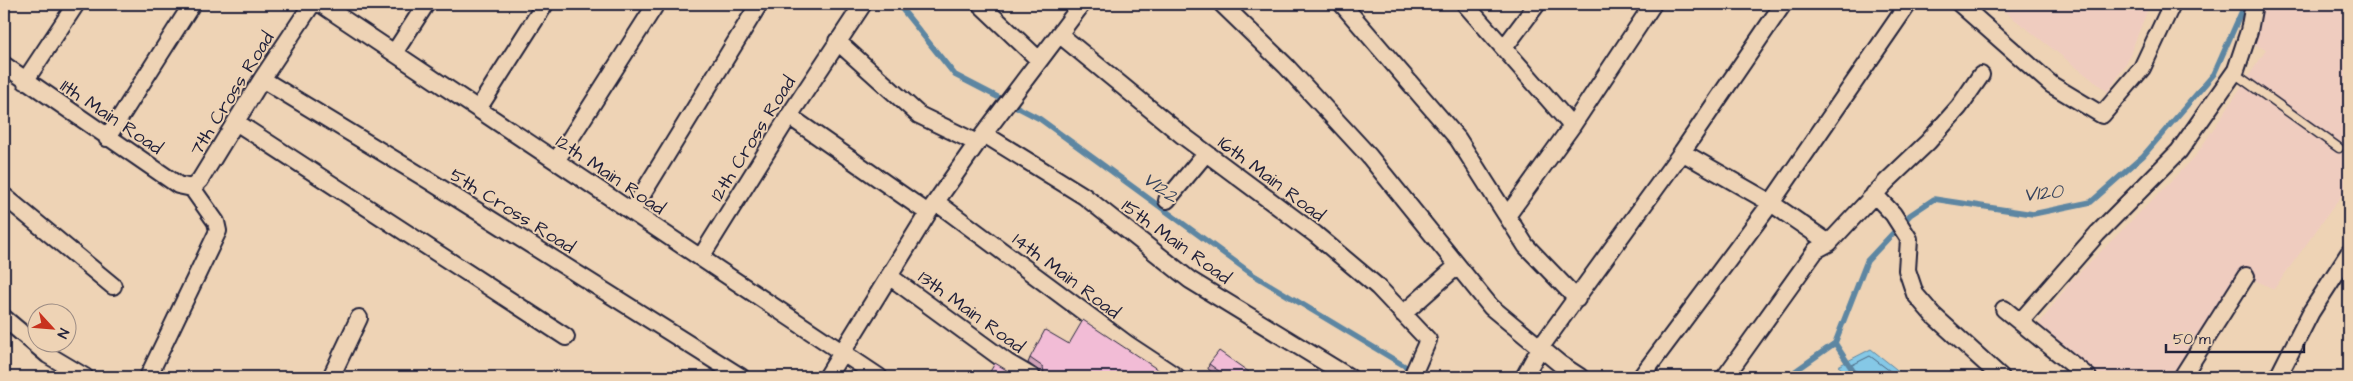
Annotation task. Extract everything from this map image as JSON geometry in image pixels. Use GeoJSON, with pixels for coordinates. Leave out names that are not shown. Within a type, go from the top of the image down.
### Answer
{"type":"FeatureCollection","features":[{"type":"Feature","properties":{"kind":"street"},"geometry":{"type":"LineString","coordinates":[[25,81],[76,4]]}},
{"type":"Feature","properties":{"kind":"street"},"geometry":{"type":"LineString","coordinates":[[107,138],[192,4]]}},
{"type":"Feature","properties":{"kind":"street","name":"7th Cross Road"},"geometry":{"type":"LineString","coordinates":[[196,184],[312,4]]}},
{"type":"Feature","properties":{"kind":"street","name":"12th Main Road"},"geometry":{"type":"LineString","coordinates":[[321,4],[701,257],[841,354],[879,377]]}},
{"type":"Feature","properties":{"kind":"street"},"geometry":{"type":"LineString","coordinates":[[394,52],[426,4]]}},
{"type":"Feature","properties":{"kind":"street"},"geometry":{"type":"LineString","coordinates":[[478,109],[546,4]]}},
{"type":"Feature","properties":{"kind":"street"},"geometry":{"type":"LineString","coordinates":[[556,161],[656,4]]}},
{"type":"Feature","properties":{"kind":"street"},"geometry":{"type":"LineString","coordinates":[[632,211],[759,4]]}},
{"type":"Feature","properties":{"kind":"street","name":"12th Cross Road"},"geometry":{"type":"LineString","coordinates":[[701,257],[837,41],[863,4]]}},
{"type":"Feature","properties":{"kind":"street"},"geometry":{"type":"LineString","coordinates":[[980,4],[1039,60]]}},
{"type":"Feature","properties":{"kind":"street"},"geometry":{"type":"LineString","coordinates":[[827,377],[932,207],[981,138],[1082,4]]}},
{"type":"Feature","properties":{"kind":"street"},"geometry":{"type":"LineString","coordinates":[[1222,4],[1286,66],[1369,156],[1491,307],[1540,348],[1580,377]]}},
{"type":"Feature","properties":{"kind":"street"},"geometry":{"type":"LineString","coordinates":[[1342,4],[1458,139],[1526,246],[1577,299]]}},
{"type":"Feature","properties":{"kind":"street"},"geometry":{"type":"LineString","coordinates":[[1465,4],[1572,126]]}},
{"type":"Feature","properties":{"kind":"street"},"geometry":{"type":"LineString","coordinates":[[1504,48],[1537,4]]}},
{"type":"Feature","properties":{"kind":"street"},"geometry":{"type":"LineString","coordinates":[[1507,216],[1572,126],[1652,4]]}},
{"type":"Feature","properties":{"kind":"street"},"geometry":{"type":"LineString","coordinates":[[1524,377],[1540,348],[1682,152],[1783,4]]}},
{"type":"Feature","properties":{"kind":"street"},"geometry":{"type":"LineString","coordinates":[[1641,377],[1771,203],[1908,4]]}},
{"type":"Feature","properties":{"kind":"street"},"geometry":{"type":"LineString","coordinates":[[1960,4],[2052,85],[2102,115],[2142,68],[2172,4]]}},
{"type":"Feature","properties":{"kind":"street"},"geometry":{"type":"LineString","coordinates":[[2020,322],[2097,234],[2179,151],[2234,73],[2249,31],[2254,4]]}},
{"type":"Feature","properties":{"kind":"street","name":"16th Main Road"},"geometry":{"type":"LineString","coordinates":[[1059,34],[1206,153],[1315,234],[1378,287],[1428,340],[1414,372]]}},
{"type":"Feature","properties":{"kind":"street","name":"15th Main Road"},"geometry":{"type":"LineString","coordinates":[[837,41],[918,115],[981,138],[1084,196],[1190,280],[1328,372],[1349,377]]}},
{"type":"Feature","properties":{"kind":"street","name":"11th Main Road"},"geometry":{"type":"LineString","coordinates":[[4,65],[107,138],[178,185],[196,184]]}},
{"type":"Feature","properties":{"kind":"street"},"geometry":{"type":"LineString","coordinates":[[1725,377],[1816,250],[1830,243],[1874,194],[1928,142],[1959,107],[1981,75]]}},
{"type":"Feature","properties":{"kind":"street","name":"5th Cross Road"},"geometry":{"type":"LineString","coordinates":[[262,79],[436,185],[741,377]]}},
{"type":"Feature","properties":{"kind":"street","name":"14th Main Road"},"geometry":{"type":"LineString","coordinates":[[789,116],[932,207],[1177,377]]}},
{"type":"Feature","properties":{"kind":"street"},"geometry":{"type":"LineString","coordinates":[[236,122],[566,337]]}},
{"type":"Feature","properties":{"kind":"street"},"geometry":{"type":"LineString","coordinates":[[1682,152],[1771,203],[1830,243]]}},
{"type":"Feature","properties":{"kind":"street"},"geometry":{"type":"LineString","coordinates":[[1167,200],[1206,153]]}},
{"type":"Feature","properties":{"kind":"street"},"geometry":{"type":"LineString","coordinates":[[148,377],[218,231],[216,222],[196,184]]}},
{"type":"Feature","properties":{"kind":"street"},"geometry":{"type":"LineString","coordinates":[[1874,194],[1894,214],[1909,240],[1907,270],[1915,294],[1933,315],[2001,377]]}},
{"type":"Feature","properties":{"kind":"street"},"geometry":{"type":"LineString","coordinates":[[4,196],[113,286]]}},
{"type":"Feature","properties":{"kind":"street"},"geometry":{"type":"LineString","coordinates":[[2278,377],[2311,312],[2349,254]]}},
{"type":"Feature","properties":{"kind":"street"},"geometry":{"type":"LineString","coordinates":[[1403,314],[1457,266]]}},
{"type":"Feature","properties":{"kind":"street","name":"13th Main Road"},"geometry":{"type":"LineString","coordinates":[[889,276],[1008,363],[1032,377]]}},
{"type":"Feature","properties":{"kind":"street"},"geometry":{"type":"LineString","coordinates":[[2182,377],[2246,276]]}},
{"type":"Feature","properties":{"kind":"street"},"geometry":{"type":"LineString","coordinates":[[2004,309],[2088,377]]}},
{"type":"Feature","properties":{"kind":"street"},"geometry":{"type":"LineString","coordinates":[[4,318],[48,355],[85,377]]}},
{"type":"Feature","properties":{"kind":"street"},"geometry":{"type":"LineString","coordinates":[[331,377],[359,318]]}},
{"type":"Feature","properties":{"kind":"lane"},"geometry":{"type":"LineString","coordinates":[[2234,73],[2339,148]]}},
{"type":"Feature","properties":{"kind":"shaded area"},"geometry":{"type":"Polygon","coordinates":[[[1995,4],[2150,4],[2127,62],[2108,92],[1995,4]]]}},
{"type":"Feature","properties":{"kind":"shaded area"},"geometry":{"type":"Polygon","coordinates":[[[2254,4],[2349,4],[2349,185],[2274,289],[2246,276],[2178,377],[2101,377],[2037,327],[2071,281],[2194,158],[2266,50],[2247,40],[2254,4]]]}},
{"type":"Feature","properties":{"kind":"water"},"geometry":{"type":"Polygon","coordinates":[[[1871,349],[1906,377],[1853,377],[1838,366],[1871,349]]]}},
{"type":"Feature","properties":{"kind":"building"},"geometry":{"type":"Polygon","coordinates":[[[1083,320],[1169,377],[1041,377],[1044,372],[1043,367],[1030,358],[1045,330],[1069,344],[1083,320]]]}},
{"type":"Feature","properties":{"kind":"building"},"geometry":{"type":"Polygon","coordinates":[[[1219,351],[1256,377],[1225,377],[1209,364],[1219,351]]]}},
{"type":"Feature","properties":{"kind":"building"},"geometry":{"type":"Polygon","coordinates":[[[995,363],[1018,377],[987,377],[995,363]]]}},
{"type":"Feature","properties":{"kind":"building"},"geometry":{"type":"Polygon","coordinates":[[[1263,372],[1269,377],[1259,377],[1263,372]]]}},
{"type":"Feature","properties":{"kind":"waterway","name":"V122"},"geometry":{"type":"LineString","coordinates":[[898,4],[955,75],[1040,119],[1252,274],[1423,377]]}},
{"type":"Feature","properties":{"kind":"waterway","name":"V120"},"geometry":{"type":"LineString","coordinates":[[1857,377],[1835,343],[1867,261],[1910,215],[1934,199],[2033,214],[2091,202],[2143,156],[2214,74],[2245,4]]}},
{"type":"Feature","properties":{"kind":"waterway","name":"V122"},"geometry":{"type":"LineString","coordinates":[[1787,377],[1835,343]]}}]}
